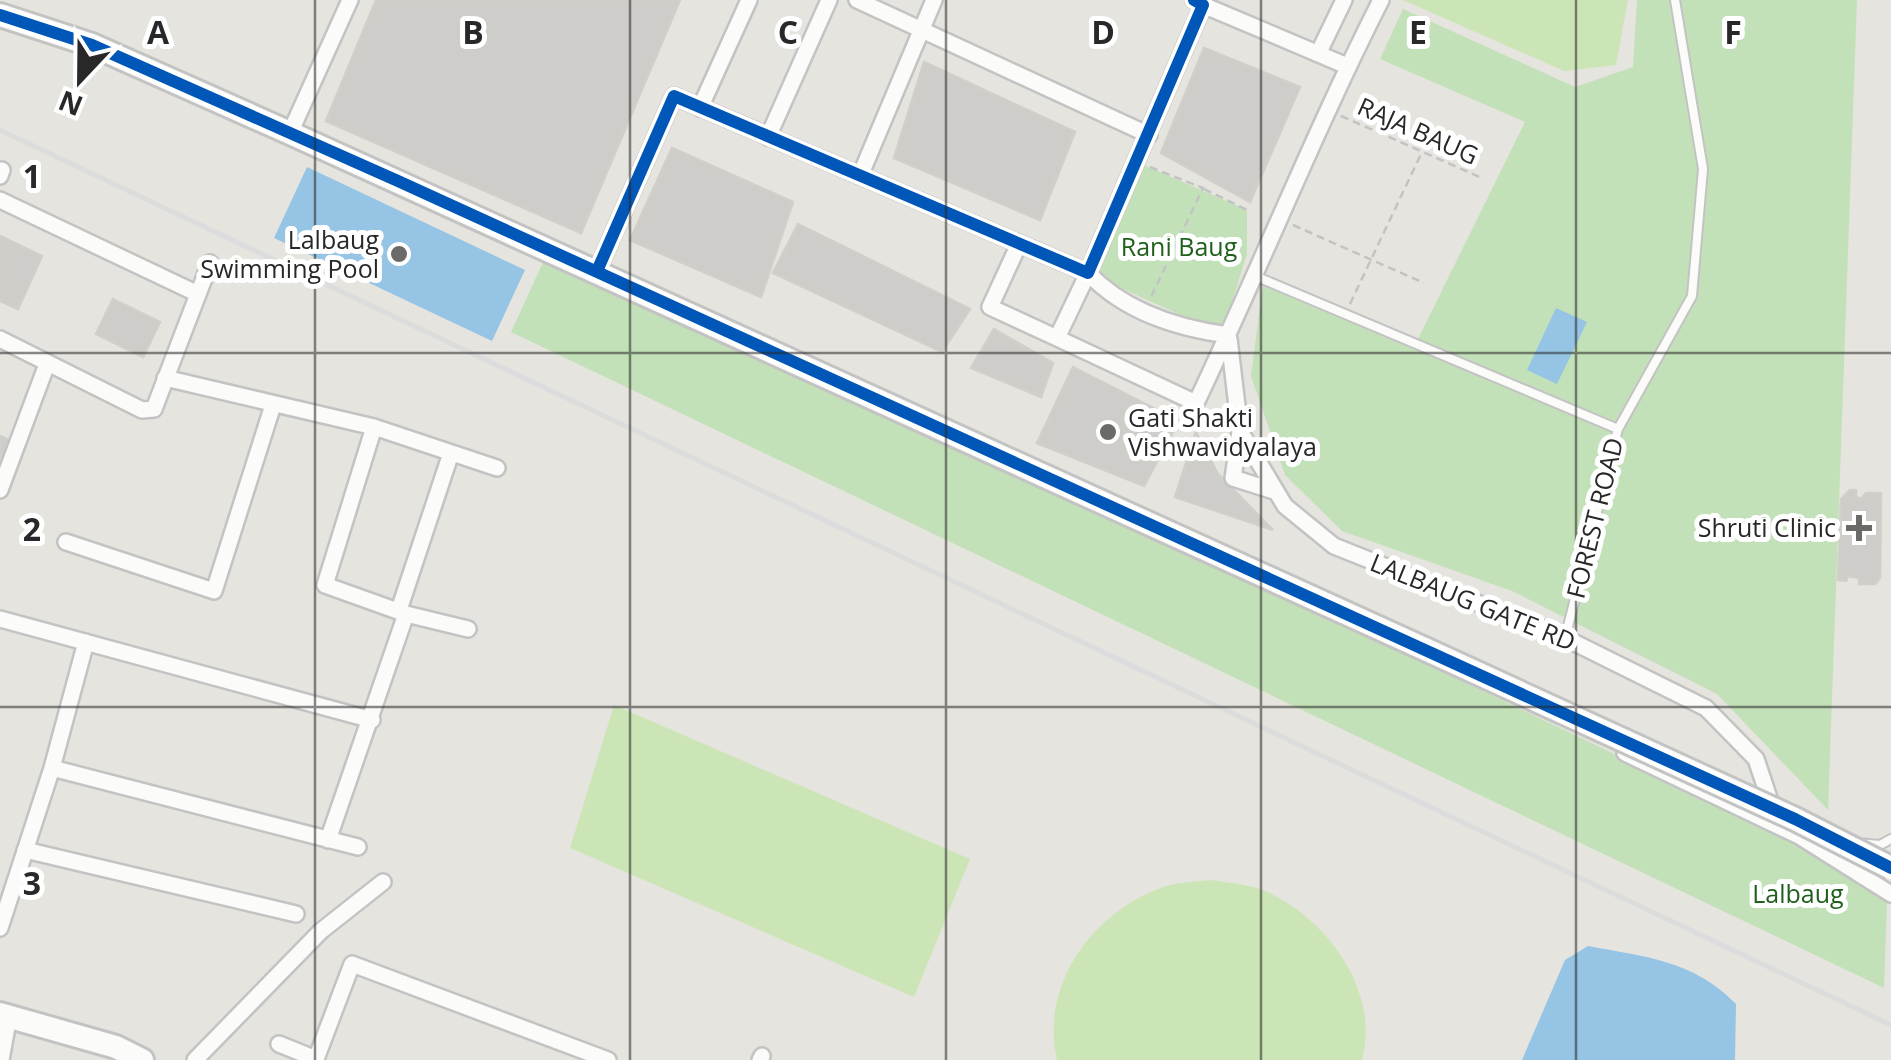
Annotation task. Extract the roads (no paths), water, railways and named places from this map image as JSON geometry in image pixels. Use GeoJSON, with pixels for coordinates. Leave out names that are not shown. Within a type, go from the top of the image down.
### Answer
{"type":"FeatureCollection","features":[{"type":"Feature","properties":{"kind":"street"},"geometry":{"type":"LineString","coordinates":[[290,133],[350,0]]}},
{"type":"Feature","properties":{"kind":"street"},"geometry":{"type":"LineString","coordinates":[[700,108],[749,0]]}},
{"type":"Feature","properties":{"kind":"street"},"geometry":{"type":"LineString","coordinates":[[768,137],[829,0]]}},
{"type":"Feature","properties":{"kind":"street"},"geometry":{"type":"LineString","coordinates":[[857,0],[1149,135]]}},
{"type":"Feature","properties":{"kind":"street"},"geometry":{"type":"LineString","coordinates":[[860,176],[934,0]]}},
{"type":"Feature","properties":{"kind":"street"},"geometry":{"type":"LineString","coordinates":[[1318,54],[1344,0]]}},
{"type":"Feature","properties":{"kind":"street"},"geometry":{"type":"LineString","coordinates":[[1019,244],[990,308],[1196,403],[1347,66],[1381,0]]}},
{"type":"Feature","properties":{"kind":"street"},"geometry":{"type":"LineString","coordinates":[[1057,338],[1149,135],[1199,3],[1347,66]]}},
{"type":"Feature","properties":{"kind":"street"},"geometry":{"type":"LineString","coordinates":[[0,15],[92,45],[597,271],[1795,818],[1891,868]]}},
{"type":"Feature","properties":{"kind":"street"},"geometry":{"type":"LineString","coordinates":[[597,271],[674,96],[1088,273],[1109,295],[1144,312],[1185,329],[1228,335]]}},
{"type":"Feature","properties":{"kind":"street"},"geometry":{"type":"LineString","coordinates":[[0,200],[198,294]]}},
{"type":"Feature","properties":{"kind":"street"},"geometry":{"type":"LineString","coordinates":[[0,340],[142,410],[154,408],[210,263]]}},
{"type":"Feature","properties":{"kind":"street","name":"LALBAUG GATE RD"},"geometry":{"type":"LineString","coordinates":[[1228,335],[1240,432],[1285,506],[1334,546],[1565,638],[1706,708],[1756,760],[1778,826]]}},
{"type":"Feature","properties":{"kind":"street"},"geometry":{"type":"LineString","coordinates":[[0,490],[46,364]]}},
{"type":"Feature","properties":{"kind":"street"},"geometry":{"type":"LineString","coordinates":[[164,378],[374,426],[450,456],[497,468]]}},
{"type":"Feature","properties":{"kind":"street"},"geometry":{"type":"LineString","coordinates":[[66,542],[214,591],[273,405]]}},
{"type":"Feature","properties":{"kind":"street"},"geometry":{"type":"LineString","coordinates":[[374,426],[324,585],[468,629]]}},
{"type":"Feature","properties":{"kind":"street"},"geometry":{"type":"LineString","coordinates":[[1240,432],[1233,478],[1274,491]]}},
{"type":"Feature","properties":{"kind":"street"},"geometry":{"type":"LineString","coordinates":[[328,840],[372,720],[450,456]]}},
{"type":"Feature","properties":{"kind":"street"},"geometry":{"type":"LineString","coordinates":[[1128,512],[1148,527],[1808,841],[1891,894]]}},
{"type":"Feature","properties":{"kind":"street"},"geometry":{"type":"LineString","coordinates":[[0,620],[372,720]]}},
{"type":"Feature","properties":{"kind":"street"},"geometry":{"type":"LineString","coordinates":[[0,928],[6,882],[25,850],[86,642]]}},
{"type":"Feature","properties":{"kind":"street"},"geometry":{"type":"LineString","coordinates":[[52,768],[358,847]]}},
{"type":"Feature","properties":{"kind":"street"},"geometry":{"type":"LineString","coordinates":[[25,850],[296,914]]}},
{"type":"Feature","properties":{"kind":"street"},"geometry":{"type":"LineString","coordinates":[[195,1060],[321,931],[383,882]]}},
{"type":"Feature","properties":{"kind":"street"},"geometry":{"type":"LineString","coordinates":[[278,1044],[317,1060],[352,964],[608,1060]]}},
{"type":"Feature","properties":{"kind":"street"},"geometry":{"type":"LineString","coordinates":[[1,1060],[5,1015],[116,1047],[142,1060]]}},
{"type":"Feature","properties":{"kind":"lane","name":"FOREST ROAD"},"geometry":{"type":"LineString","coordinates":[[1565,638],[1618,429],[1692,296],[1703,169],[1675,0]]}},
{"type":"Feature","properties":{"kind":"lane"},"geometry":{"type":"LineString","coordinates":[[1255,276],[1618,429]]}},
{"type":"Feature","properties":{"kind":"lane"},"geometry":{"type":"LineString","coordinates":[[1808,841],[1880,845],[1891,839]]}},
{"type":"Feature","properties":{"kind":"water","name":"Lalbaug Swimming Pool"},"geometry":{"type":"Polygon","coordinates":[[[307,167],[525,270],[492,341],[274,238],[307,167]]]}},
{"type":"Feature","properties":{"kind":"water"},"geometry":{"type":"Polygon","coordinates":[[[1556,308],[1587,322],[1557,384],[1527,370],[1556,308]]]}},
{"type":"Feature","properties":{"kind":"water"},"geometry":{"type":"Polygon","coordinates":[[[1588,946],[1668,963],[1720,989],[1736,1004],[1735,1060],[1522,1060],[1565,960],[1588,946]]]}},
{"type":"Feature","properties":{"kind":"railway"},"geometry":{"type":"LineString","coordinates":[[0,130],[1891,1025]]}},
{"type":"Feature","properties":{"kind":"place","name":"Lalbaug Swimming Pool"},"geometry":{"type":"Point","coordinates":[399,254]}},
{"type":"Feature","properties":{"kind":"place","name":"Gati Shakti Vishwavidyalaya"},"geometry":{"type":"Point","coordinates":[1108,432]}},
{"type":"Feature","properties":{"kind":"place","name":"Shruti Clinic"},"geometry":{"type":"Point","coordinates":[1859,528]}},
{"type":"Feature","properties":{"kind":"park label","name":"Rani Baug"},"geometry":{"type":"Point","coordinates":[1179,247]}},
{"type":"Feature","properties":{"kind":"park label","name":"Lalbaug"},"geometry":{"type":"Point","coordinates":[1798,894]}}]}
